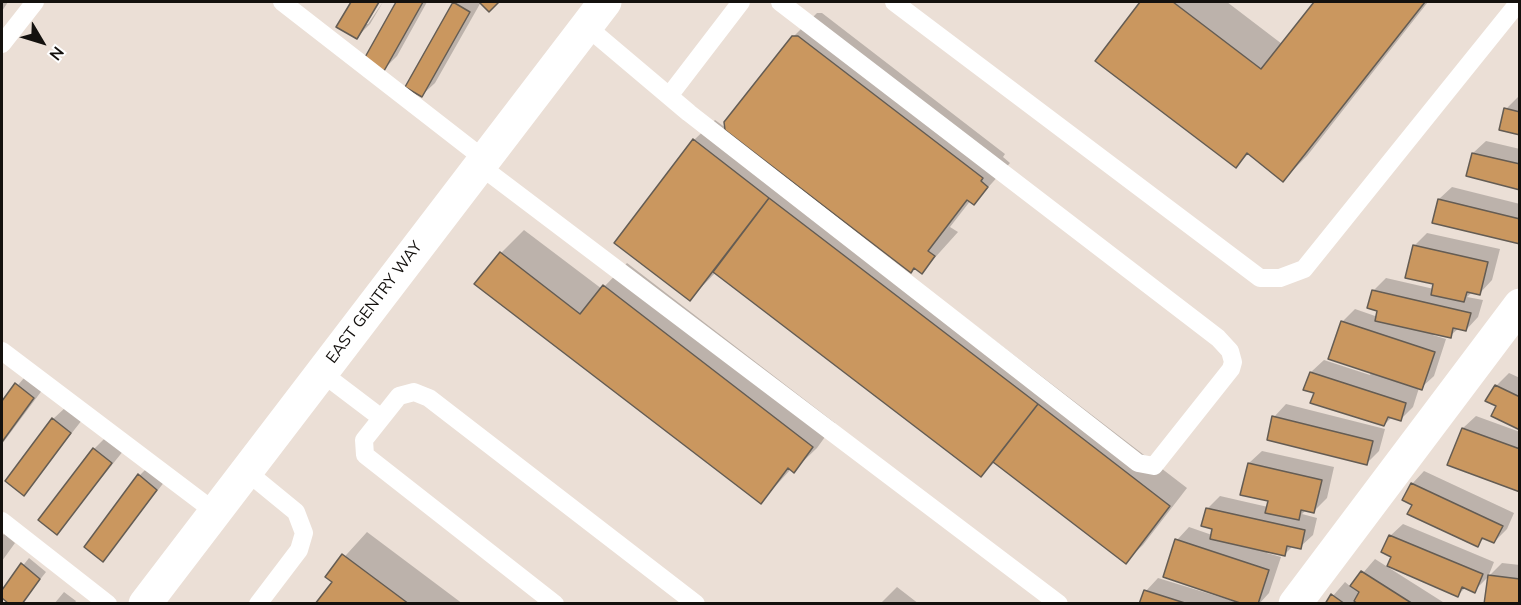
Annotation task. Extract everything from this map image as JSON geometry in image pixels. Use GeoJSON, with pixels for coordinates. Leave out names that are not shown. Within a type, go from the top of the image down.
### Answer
{"type":"FeatureCollection","features":[{"type":"Feature","properties":{"kind":"street","name":"EAST GENTRY WAY"},"geometry":{"type":"LineString","coordinates":[[145,603],[596,14]]}},
{"type":"Feature","properties":{"kind":"street"},"geometry":{"type":"LineString","coordinates":[[1295,603],[1520,305]]}},
{"type":"Feature","properties":{"kind":"lane"},"geometry":{"type":"LineString","coordinates":[[2,44],[34,2]]}},
{"type":"Feature","properties":{"kind":"lane"},"geometry":{"type":"LineString","coordinates":[[282,2],[482,162],[1059,603]]}},
{"type":"Feature","properties":{"kind":"lane"},"geometry":{"type":"LineString","coordinates":[[669,96],[741,2]]}},
{"type":"Feature","properties":{"kind":"lane"},"geometry":{"type":"LineString","coordinates":[[596,14],[669,96],[1138,463],[1154,466],[1231,369],[1233,362],[1230,351],[1218,338],[780,2]]}},
{"type":"Feature","properties":{"kind":"lane"},"geometry":{"type":"LineString","coordinates":[[894,2],[1260,278],[1280,278],[1304,269],[1514,8]]}},
{"type":"Feature","properties":{"kind":"lane"},"geometry":{"type":"LineString","coordinates":[[2,351],[215,512]]}},
{"type":"Feature","properties":{"kind":"lane"},"geometry":{"type":"LineString","coordinates":[[321,373],[380,417]]}},
{"type":"Feature","properties":{"kind":"lane"},"geometry":{"type":"LineString","coordinates":[[555,603],[364,455],[363,440],[399,396],[414,392],[429,398],[696,603]]}},
{"type":"Feature","properties":{"kind":"lane"},"geometry":{"type":"LineString","coordinates":[[246,471],[296,512],[304,532],[299,550],[258,603]]}},
{"type":"Feature","properties":{"kind":"lane"},"geometry":{"type":"LineString","coordinates":[[2,521],[108,603]]}},
{"type":"Feature","properties":{"kind":"building"},"geometry":{"type":"Polygon","coordinates":[[[351,2],[379,2],[357,39],[336,27],[351,2]]]}},
{"type":"Feature","properties":{"kind":"building"},"geometry":{"type":"Polygon","coordinates":[[[396,2],[423,2],[384,71],[364,59],[396,2]]]}},
{"type":"Feature","properties":{"kind":"building"},"geometry":{"type":"Polygon","coordinates":[[[453,2],[470,12],[422,97],[405,87],[453,2]]]}},
{"type":"Feature","properties":{"kind":"building"},"geometry":{"type":"Polygon","coordinates":[[[479,2],[499,2],[489,12],[479,2]]]}},
{"type":"Feature","properties":{"kind":"building"},"geometry":{"type":"Polygon","coordinates":[[[1140,2],[1173,2],[1261,69],[1314,2],[1425,2],[1283,182],[1247,153],[1236,168],[1095,61],[1140,2]]]}},
{"type":"Feature","properties":{"kind":"building"},"geometry":{"type":"Polygon","coordinates":[[[792,36],[798,36],[983,178],[981,181],[988,187],[974,205],[967,200],[928,251],[935,256],[922,274],[914,268],[911,273],[725,130],[724,122],[792,36]]]}},
{"type":"Feature","properties":{"kind":"building"},"geometry":{"type":"Polygon","coordinates":[[[1504,108],[1520,112],[1520,135],[1499,130],[1504,108]]]}},
{"type":"Feature","properties":{"kind":"building"},"geometry":{"type":"Polygon","coordinates":[[[693,139],[769,198],[690,301],[614,243],[693,139]]]}},
{"type":"Feature","properties":{"kind":"building"},"geometry":{"type":"Polygon","coordinates":[[[1472,153],[1520,164],[1520,190],[1466,176],[1472,153]]]}},
{"type":"Feature","properties":{"kind":"building"},"geometry":{"type":"Polygon","coordinates":[[[769,198],[1038,404],[981,477],[713,272],[769,198]]]}},
{"type":"Feature","properties":{"kind":"building"},"geometry":{"type":"Polygon","coordinates":[[[1438,199],[1520,219],[1520,244],[1432,223],[1438,199]]]}},
{"type":"Feature","properties":{"kind":"building"},"geometry":{"type":"Polygon","coordinates":[[[1413,245],[1488,262],[1480,295],[1467,292],[1464,302],[1431,295],[1433,284],[1405,278],[1413,245]]]}},
{"type":"Feature","properties":{"kind":"building"},"geometry":{"type":"Polygon","coordinates":[[[500,252],[580,314],[603,285],[813,447],[794,473],[788,468],[761,504],[474,284],[500,252]]]}},
{"type":"Feature","properties":{"kind":"building"},"geometry":{"type":"Polygon","coordinates":[[[1372,290],[1471,313],[1466,331],[1453,328],[1451,338],[1375,321],[1377,311],[1367,308],[1372,290]]]}},
{"type":"Feature","properties":{"kind":"building"},"geometry":{"type":"Polygon","coordinates":[[[1341,321],[1435,352],[1422,390],[1328,359],[1341,321]]]}},
{"type":"Feature","properties":{"kind":"building"},"geometry":{"type":"Polygon","coordinates":[[[1310,372],[1406,403],[1401,421],[1388,417],[1384,426],[1310,403],[1314,393],[1303,390],[1310,372]]]}},
{"type":"Feature","properties":{"kind":"building"},"geometry":{"type":"Polygon","coordinates":[[[15,383],[34,398],[2,442],[2,401],[15,383]]]}},
{"type":"Feature","properties":{"kind":"building"},"geometry":{"type":"Polygon","coordinates":[[[1495,385],[1520,397],[1520,430],[1491,416],[1496,406],[1485,401],[1495,385]]]}},
{"type":"Feature","properties":{"kind":"building"},"geometry":{"type":"Polygon","coordinates":[[[1038,404],[1170,506],[1126,564],[993,462],[1038,404]]]}},
{"type":"Feature","properties":{"kind":"building"},"geometry":{"type":"Polygon","coordinates":[[[1272,416],[1373,441],[1367,465],[1267,440],[1272,416]]]}},
{"type":"Feature","properties":{"kind":"building"},"geometry":{"type":"Polygon","coordinates":[[[52,418],[71,433],[24,496],[5,481],[52,418]]]}},
{"type":"Feature","properties":{"kind":"building"},"geometry":{"type":"Polygon","coordinates":[[[1462,428],[1520,449],[1520,492],[1447,465],[1462,428]]]}},
{"type":"Feature","properties":{"kind":"building"},"geometry":{"type":"Polygon","coordinates":[[[93,448],[112,463],[57,535],[38,520],[93,448]]]}},
{"type":"Feature","properties":{"kind":"building"},"geometry":{"type":"Polygon","coordinates":[[[1248,463],[1322,480],[1314,513],[1301,510],[1299,520],[1265,513],[1268,501],[1240,495],[1248,463]]]}},
{"type":"Feature","properties":{"kind":"building"},"geometry":{"type":"Polygon","coordinates":[[[138,474],[157,490],[103,562],[84,547],[138,474]]]}},
{"type":"Feature","properties":{"kind":"building"},"geometry":{"type":"Polygon","coordinates":[[[1411,483],[1503,526],[1494,543],[1482,538],[1478,547],[1407,514],[1412,505],[1402,500],[1411,483]]]}},
{"type":"Feature","properties":{"kind":"building"},"geometry":{"type":"Polygon","coordinates":[[[1206,508],[1305,530],[1301,549],[1287,546],[1285,556],[1210,539],[1212,529],[1201,526],[1206,508]]]}},
{"type":"Feature","properties":{"kind":"building"},"geometry":{"type":"Polygon","coordinates":[[[1389,535],[1483,574],[1475,593],[1462,587],[1458,597],[1387,566],[1391,557],[1381,552],[1389,535]]]}},
{"type":"Feature","properties":{"kind":"building"},"geometry":{"type":"Polygon","coordinates":[[[1175,539],[1269,570],[1258,604],[1243,604],[1163,577],[1175,539]]]}},
{"type":"Feature","properties":{"kind":"building"},"geometry":{"type":"Polygon","coordinates":[[[342,554],[409,604],[315,604],[332,582],[325,577],[342,554]]]}},
{"type":"Feature","properties":{"kind":"building"},"geometry":{"type":"Polygon","coordinates":[[[21,563],[40,579],[22,604],[9,604],[2,598],[2,590],[21,563]]]}},
{"type":"Feature","properties":{"kind":"building"},"geometry":{"type":"Polygon","coordinates":[[[1361,571],[1413,604],[1358,604],[1354,601],[1359,592],[1350,586],[1361,571]]]}},
{"type":"Feature","properties":{"kind":"building"},"geometry":{"type":"Polygon","coordinates":[[[1488,575],[1520,579],[1520,604],[1484,604],[1488,575]]]}},
{"type":"Feature","properties":{"kind":"building"},"geometry":{"type":"Polygon","coordinates":[[[1144,590],[1188,604],[1139,604],[1144,590]]]}},
{"type":"Feature","properties":{"kind":"building"},"geometry":{"type":"Polygon","coordinates":[[[1331,594],[1345,604],[1325,604],[1331,594]]]}}]}
